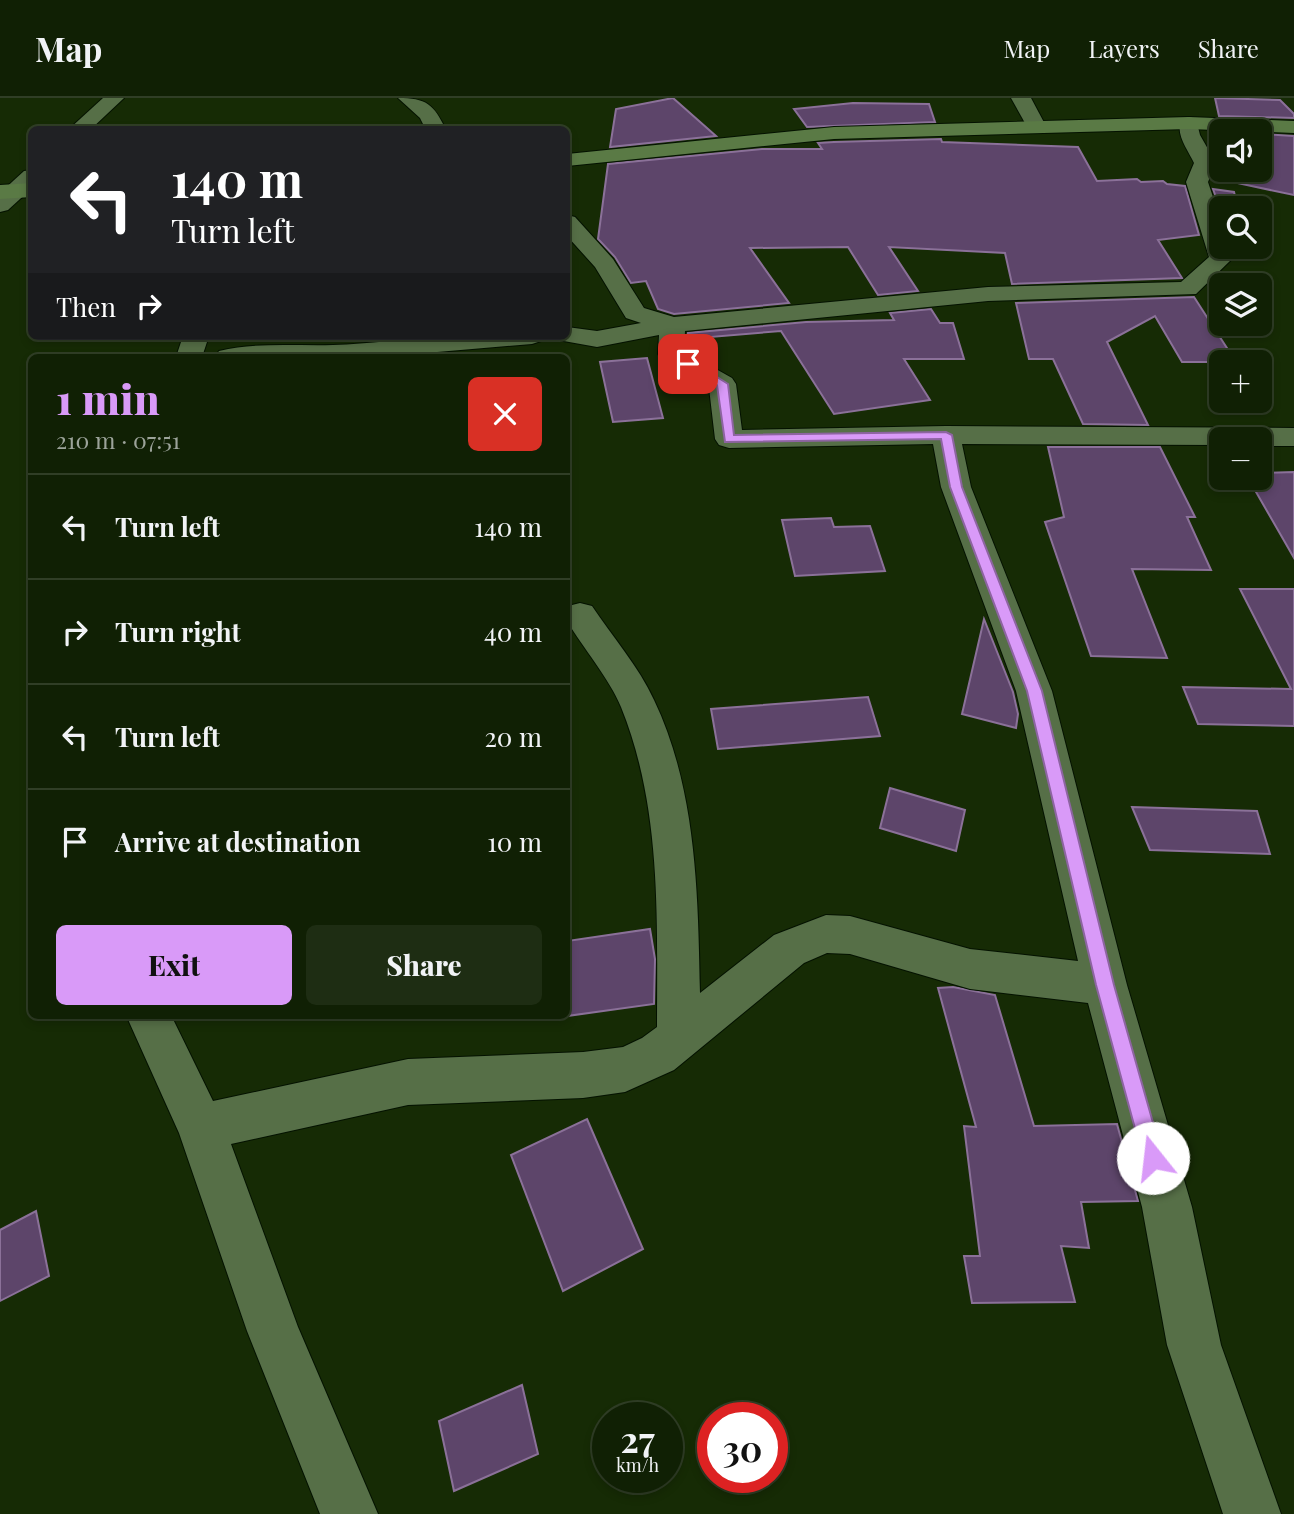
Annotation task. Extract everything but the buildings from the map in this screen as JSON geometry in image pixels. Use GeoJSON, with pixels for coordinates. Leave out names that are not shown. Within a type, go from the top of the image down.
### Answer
{"type":"FeatureCollection","features":[{"type":"Feature","properties":{"kind":"street"},"geometry":{"type":"LineString","coordinates":[[82,126],[114,98]]}},
{"type":"Feature","properties":{"kind":"street"},"geometry":{"type":"LineString","coordinates":[[408,98],[429,115],[434,126]]}},
{"type":"Feature","properties":{"kind":"street"},"geometry":{"type":"LineString","coordinates":[[1021,98],[1037,128]]}},
{"type":"Feature","properties":{"kind":"street"},"geometry":{"type":"LineString","coordinates":[[570,335],[597,339],[673,325],[988,294],[1187,289],[1221,258],[1197,182],[1205,163],[1190,135],[1189,122]]}},
{"type":"Feature","properties":{"kind":"street"},"geometry":{"type":"LineString","coordinates":[[570,160],[834,133],[1189,122],[1294,127]]}},
{"type":"Feature","properties":{"kind":"street"},"geometry":{"type":"LineString","coordinates":[[570,225],[605,264],[635,313],[673,325]]}},
{"type":"Feature","properties":{"kind":"street"},"geometry":{"type":"LineString","coordinates":[[673,325],[671,354],[722,384],[729,439],[946,435],[1294,437]]}},
{"type":"Feature","properties":{"kind":"street"},"geometry":{"type":"LineString","coordinates":[[257,354],[334,353],[485,340]]}},
{"type":"Feature","properties":{"kind":"street"},"geometry":{"type":"LineString","coordinates":[[946,435],[956,487],[1034,691],[1105,985],[1167,1207],[1194,1345],[1252,1514]]}},
{"type":"Feature","properties":{"kind":"street"},"geometry":{"type":"LineString","coordinates":[[580,615],[637,701],[662,774],[677,886],[678,1035]]}},
{"type":"Feature","properties":{"kind":"street"},"geometry":{"type":"LineString","coordinates":[[201,1127],[408,1082],[583,1076],[625,1069],[658,1054],[678,1035],[789,949],[826,934],[850,935],[970,969],[1105,985]]}},
{"type":"Feature","properties":{"kind":"street"},"geometry":{"type":"LineString","coordinates":[[150,1019],[201,1127],[273,1331],[349,1514]]}},
{"type":"Feature","properties":{"kind":"route"},"geometry":{"type":"LineString","coordinates":[[688,364],[722,384],[729,439],[946,435],[956,487],[1010,622],[1034,691],[1105,985],[1153,1158]]}}]}
